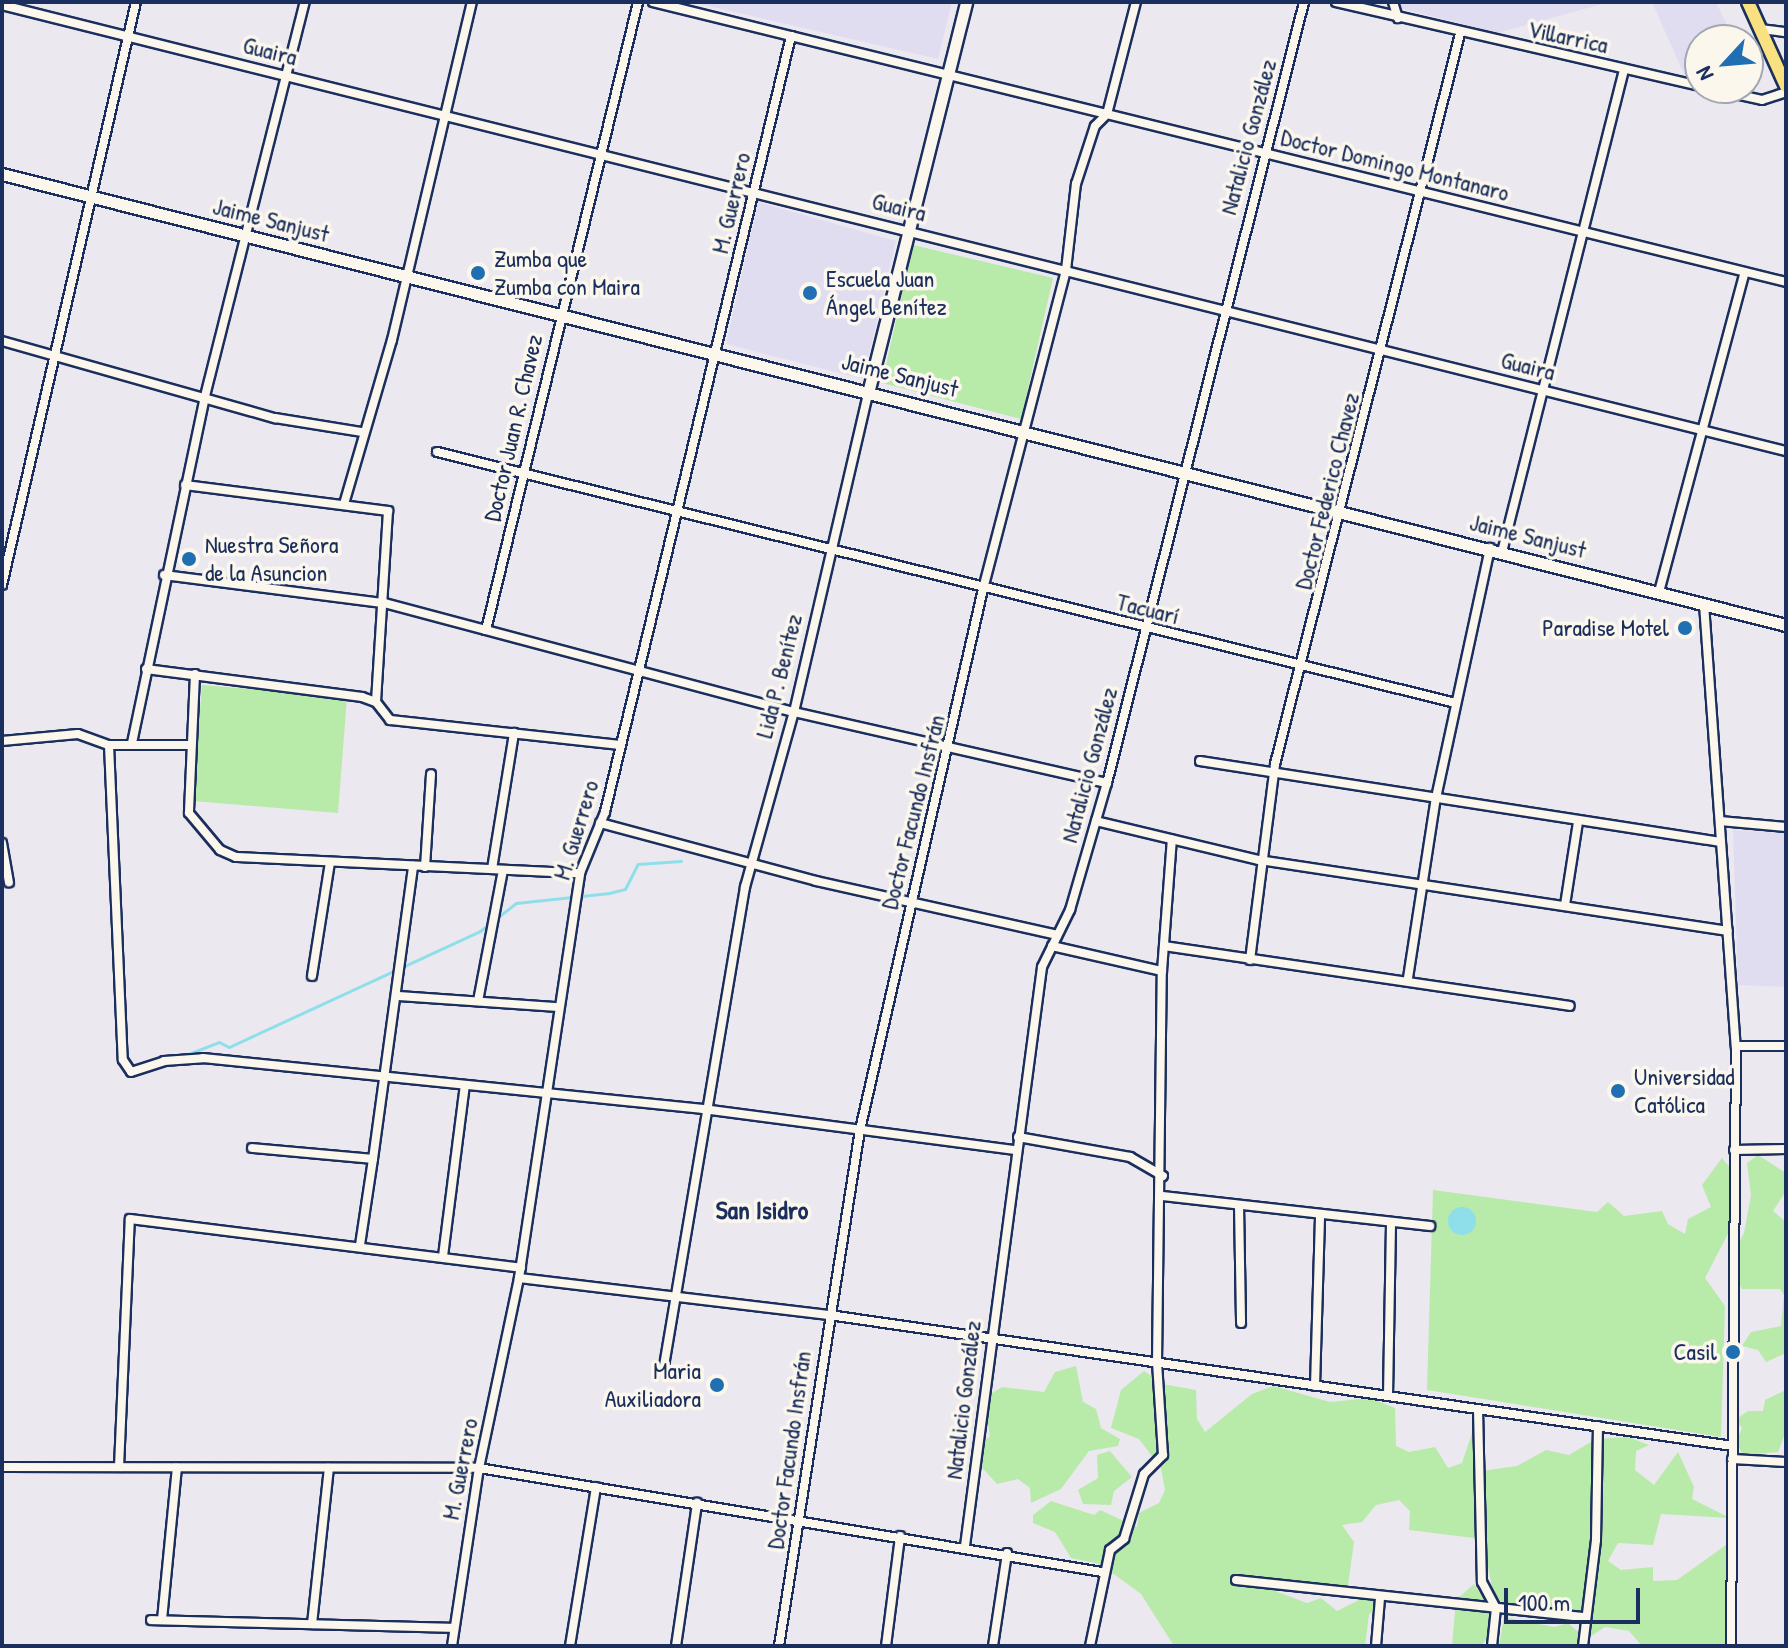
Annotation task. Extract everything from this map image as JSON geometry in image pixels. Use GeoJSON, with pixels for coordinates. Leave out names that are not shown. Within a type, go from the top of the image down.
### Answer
{"type":"FeatureCollection","features":[{"type":"Feature","properties":{"kind":"main road","name":"Lida P. Benítez"},"geometry":{"type":"LineString","coordinates":[[869,389],[966,2]]}},
{"type":"Feature","properties":{"kind":"main road"},"geometry":{"type":"LineString","coordinates":[[1748,2],[1758,24]]}},
{"type":"Feature","properties":{"kind":"main road"},"geometry":{"type":"LineString","coordinates":[[1764,38],[1786,89]]}},
{"type":"Feature","properties":{"kind":"main road","name":"Jaime Sanjust"},"geometry":{"type":"LineString","coordinates":[[2,174],[869,389],[1786,625]]}},
{"type":"Feature","properties":{"kind":"street"},"geometry":{"type":"LineString","coordinates":[[2,585],[88,196],[136,2]]}},
{"type":"Feature","properties":{"kind":"street"},"geometry":{"type":"LineString","coordinates":[[132,743],[164,575],[204,400],[305,2]]}},
{"type":"Feature","properties":{"kind":"street"},"geometry":{"type":"LineString","coordinates":[[344,504],[361,432],[406,276],[472,2]]}},
{"type":"Feature","properties":{"kind":"street","name":"Doctor Juan R. Chavez"},"geometry":{"type":"LineString","coordinates":[[486,630],[638,2]]}},
{"type":"Feature","properties":{"kind":"street","name":"Doctor Domingo Montanaro"},"geometry":{"type":"LineString","coordinates":[[653,2],[1786,282]]}},
{"type":"Feature","properties":{"kind":"street","name":"Doctor Facundo Insfrán"},"geometry":{"type":"LineString","coordinates":[[779,1646],[860,1130],[912,900],[951,748],[983,589],[1066,270],[1076,184],[1095,126],[1107,114],[1136,2]]}},
{"type":"Feature","properties":{"kind":"street","name":"Natalicio González"},"geometry":{"type":"LineString","coordinates":[[965,1546],[1015,1150],[1042,967],[1057,935],[1107,783],[1223,310],[1304,2]]}},
{"type":"Feature","properties":{"kind":"street","name":"Villarrica"},"geometry":{"type":"LineString","coordinates":[[1336,2],[1460,34],[1684,83]]}},
{"type":"Feature","properties":{"kind":"street"},"geometry":{"type":"LineString","coordinates":[[1393,2],[1398,18]]}},
{"type":"Feature","properties":{"kind":"street","name":"Guaira"},"geometry":{"type":"LineString","coordinates":[[2,5],[908,229],[1786,451]]}},
{"type":"Feature","properties":{"kind":"street"},"geometry":{"type":"LineString","coordinates":[[1764,29],[1786,32]]}},
{"type":"Feature","properties":{"kind":"street","name":"Doctor Federico Chavez"},"geometry":{"type":"LineString","coordinates":[[1250,960],[1259,860],[1273,776],[1343,511],[1460,34]]}},
{"type":"Feature","properties":{"kind":"street","name":"M. Guerrero"},"geometry":{"type":"LineString","coordinates":[[452,1646],[479,1468],[520,1273],[543,1092],[580,873],[600,823],[621,745],[791,36]]}},
{"type":"Feature","properties":{"kind":"street"},"geometry":{"type":"LineString","coordinates":[[1502,552],[1624,70]]}},
{"type":"Feature","properties":{"kind":"street"},"geometry":{"type":"LineString","coordinates":[[1764,99],[1786,89]]}},
{"type":"Feature","properties":{"kind":"street"},"geometry":{"type":"LineString","coordinates":[[1659,592],[1745,272]]}},
{"type":"Feature","properties":{"kind":"street"},"geometry":{"type":"LineString","coordinates":[[2,341],[204,400],[361,432]]}},
{"type":"Feature","properties":{"kind":"street","name":"Lida P. Benítez"},"geometry":{"type":"LineString","coordinates":[[664,1366],[703,1109],[752,863],[794,712],[869,389]]}},
{"type":"Feature","properties":{"kind":"street","name":"Tacuarí"},"geometry":{"type":"LineString","coordinates":[[437,452],[524,471],[676,514],[832,548],[983,589],[1456,703]]}},
{"type":"Feature","properties":{"kind":"street"},"geometry":{"type":"LineString","coordinates":[[185,485],[388,511],[376,702],[390,720],[621,745]]}},
{"type":"Feature","properties":{"kind":"street"},"geometry":{"type":"LineString","coordinates":[[1408,978],[1436,798],[1490,548]]}},
{"type":"Feature","properties":{"kind":"street"},"geometry":{"type":"LineString","coordinates":[[164,575],[384,603],[794,712],[1107,783]]}},
{"type":"Feature","properties":{"kind":"street"},"geometry":{"type":"LineString","coordinates":[[1704,604],[1736,1046],[1731,1646]]}},
{"type":"Feature","properties":{"kind":"street"},"geometry":{"type":"LineString","coordinates":[[146,669],[376,702]]}},
{"type":"Feature","properties":{"kind":"street"},"geometry":{"type":"LineString","coordinates":[[195,674],[189,813],[220,850],[236,857],[580,873]]}},
{"type":"Feature","properties":{"kind":"street"},"geometry":{"type":"LineString","coordinates":[[492,869],[514,733]]}},
{"type":"Feature","properties":{"kind":"street"},"geometry":{"type":"LineString","coordinates":[[2,741],[78,734],[109,745],[190,745]]}},
{"type":"Feature","properties":{"kind":"street"},"geometry":{"type":"LineString","coordinates":[[109,745],[123,1060],[131,1072],[164,1061],[203,1058],[382,1080],[543,1092],[703,1109],[1015,1150]]}},
{"type":"Feature","properties":{"kind":"street"},"geometry":{"type":"LineString","coordinates":[[1200,761],[1273,776],[1721,842]]}},
{"type":"Feature","properties":{"kind":"street"},"geometry":{"type":"LineString","coordinates":[[425,867],[431,774]]}},
{"type":"Feature","properties":{"kind":"street"},"geometry":{"type":"LineString","coordinates":[[1096,821],[1259,860],[1422,882],[1728,931]]}},
{"type":"Feature","properties":{"kind":"street"},"geometry":{"type":"LineString","coordinates":[[1720,821],[1786,827]]}},
{"type":"Feature","properties":{"kind":"street"},"geometry":{"type":"LineString","coordinates":[[1565,905],[1578,822]]}},
{"type":"Feature","properties":{"kind":"street"},"geometry":{"type":"LineString","coordinates":[[600,823],[752,863],[1057,935]]}},
{"type":"Feature","properties":{"kind":"street"},"geometry":{"type":"LineString","coordinates":[[1090,1646],[1102,1572],[1110,1550],[1124,1539],[1144,1474],[1163,1455],[1157,1363],[1163,1176],[1162,971],[1172,839]]}},
{"type":"Feature","properties":{"kind":"street"},"geometry":{"type":"LineString","coordinates":[[2,843],[9,882]]}},
{"type":"Feature","properties":{"kind":"street"},"geometry":{"type":"LineString","coordinates":[[312,976],[330,862]]}},
{"type":"Feature","properties":{"kind":"street"},"geometry":{"type":"LineString","coordinates":[[360,1245],[382,1080],[399,996],[413,866]]}},
{"type":"Feature","properties":{"kind":"street"},"geometry":{"type":"LineString","coordinates":[[478,1001],[503,870]]}},
{"type":"Feature","properties":{"kind":"street"},"geometry":{"type":"LineString","coordinates":[[1052,946],[1162,971]]}},
{"type":"Feature","properties":{"kind":"street"},"geometry":{"type":"LineString","coordinates":[[1164,946],[1250,960],[1408,978],[1570,1006]]}},
{"type":"Feature","properties":{"kind":"street"},"geometry":{"type":"LineString","coordinates":[[399,996],[558,1007]]}},
{"type":"Feature","properties":{"kind":"street"},"geometry":{"type":"LineString","coordinates":[[1736,1046],[1786,1046]]}},
{"type":"Feature","properties":{"kind":"street"},"geometry":{"type":"LineString","coordinates":[[443,1256],[465,1085]]}},
{"type":"Feature","properties":{"kind":"street"},"geometry":{"type":"LineString","coordinates":[[1018,1137],[1130,1157],[1163,1176]]}},
{"type":"Feature","properties":{"kind":"street"},"geometry":{"type":"LineString","coordinates":[[252,1148],[373,1159]]}},
{"type":"Feature","properties":{"kind":"street"},"geometry":{"type":"LineString","coordinates":[[1734,1150],[1786,1149]]}},
{"type":"Feature","properties":{"kind":"street"},"geometry":{"type":"LineString","coordinates":[[1162,1196],[1430,1226]]}},
{"type":"Feature","properties":{"kind":"street"},"geometry":{"type":"LineString","coordinates":[[1239,1205],[1241,1323]]}},
{"type":"Feature","properties":{"kind":"street"},"geometry":{"type":"LineString","coordinates":[[1315,1386],[1320,1214]]}},
{"type":"Feature","properties":{"kind":"street"},"geometry":{"type":"LineString","coordinates":[[119,1467],[118,1382],[130,1219],[443,1256],[520,1273],[1732,1446]]}},
{"type":"Feature","properties":{"kind":"street"},"geometry":{"type":"LineString","coordinates":[[1388,1396],[1391,1222]]}},
{"type":"Feature","properties":{"kind":"street"},"geometry":{"type":"LineString","coordinates":[[1478,1409],[1482,1582],[1496,1608],[1492,1646]]}},
{"type":"Feature","properties":{"kind":"street"},"geometry":{"type":"LineString","coordinates":[[1583,1646],[1596,1540],[1598,1426]]}},
{"type":"Feature","properties":{"kind":"street"},"geometry":{"type":"LineString","coordinates":[[1732,1459],[1786,1462]]}},
{"type":"Feature","properties":{"kind":"street"},"geometry":{"type":"LineString","coordinates":[[2,1467],[479,1468],[1007,1553],[1102,1572]]}},
{"type":"Feature","properties":{"kind":"street"},"geometry":{"type":"LineString","coordinates":[[162,1620],[177,1468]]}},
{"type":"Feature","properties":{"kind":"street"},"geometry":{"type":"LineString","coordinates":[[312,1624],[329,1468]]}},
{"type":"Feature","properties":{"kind":"street"},"geometry":{"type":"LineString","coordinates":[[570,1646],[596,1487]]}},
{"type":"Feature","properties":{"kind":"street"},"geometry":{"type":"LineString","coordinates":[[676,1646],[697,1503]]}},
{"type":"Feature","properties":{"kind":"street"},"geometry":{"type":"LineString","coordinates":[[886,1646],[900,1536]]}},
{"type":"Feature","properties":{"kind":"street"},"geometry":{"type":"LineString","coordinates":[[993,1646],[1007,1553]]}},
{"type":"Feature","properties":{"kind":"street"},"geometry":{"type":"LineString","coordinates":[[1236,1580],[1380,1598],[1585,1617]]}},
{"type":"Feature","properties":{"kind":"street"},"geometry":{"type":"LineString","coordinates":[[1376,1646],[1380,1598]]}},
{"type":"Feature","properties":{"kind":"street"},"geometry":{"type":"LineString","coordinates":[[151,1620],[454,1628]]}},
{"type":"Feature","properties":{"kind":"shaded area"},"geometry":{"type":"Polygon","coordinates":[[[691,2],[952,2],[938,59],[691,2]]]}},
{"type":"Feature","properties":{"kind":"shaded area"},"geometry":{"type":"Polygon","coordinates":[[[1399,2],[1610,2],[1497,33],[1400,8],[1399,2]]]}},
{"type":"Feature","properties":{"kind":"shaded area"},"geometry":{"type":"Polygon","coordinates":[[[1652,2],[1716,2],[1726,24],[1684,24],[1684,74],[1652,2]]]}},
{"type":"Feature","properties":{"kind":"shaded area","name":"Escuela Juan Ángel Benítez"},"geometry":{"type":"Polygon","coordinates":[[[758,202],[896,241],[863,379],[726,344],[758,202]]]}},
{"type":"Feature","properties":{"kind":"shaded area"},"geometry":{"type":"Polygon","coordinates":[[[1733,830],[1786,833],[1786,987],[1738,985],[1733,830]]]}},
{"type":"Feature","properties":{"kind":"green space"},"geometry":{"type":"Polygon","coordinates":[[[913,245],[1053,278],[1021,419],[882,383],[913,245]]]}},
{"type":"Feature","properties":{"kind":"green space"},"geometry":{"type":"Polygon","coordinates":[[[202,685],[347,697],[338,813],[193,801],[202,685]]]}},
{"type":"Feature","properties":{"kind":"green space"},"geometry":{"type":"Polygon","coordinates":[[[1758,1155],[1786,1173],[1786,1191],[1773,1211],[1786,1222],[1786,1367],[1784,1354],[1766,1362],[1758,1350],[1742,1346],[1751,1332],[1781,1326],[1784,1295],[1780,1289],[1742,1289],[1728,1264],[1744,1233],[1751,1195],[1747,1163],[1758,1155]]]}},
{"type":"Feature","properties":{"kind":"green space"},"geometry":{"type":"Polygon","coordinates":[[[1722,1158],[1732,1170],[1731,1228],[1705,1278],[1725,1306],[1721,1437],[1427,1390],[1433,1190],[1597,1212],[1608,1202],[1624,1216],[1662,1211],[1668,1224],[1685,1234],[1688,1219],[1711,1207],[1702,1185],[1722,1158]]]}},
{"type":"Feature","properties":{"kind":"green space"},"geometry":{"type":"Polygon","coordinates":[[[1076,1366],[1083,1402],[1096,1409],[1101,1428],[1120,1439],[1118,1446],[1089,1451],[1061,1489],[1031,1503],[1030,1488],[1018,1479],[997,1484],[977,1462],[979,1447],[990,1436],[984,1398],[1002,1387],[1044,1392],[1055,1372],[1076,1366]]]}},
{"type":"Feature","properties":{"kind":"green space"},"geometry":{"type":"Polygon","coordinates":[[[1144,1371],[1162,1384],[1196,1390],[1197,1419],[1205,1432],[1252,1394],[1273,1386],[1330,1402],[1370,1398],[1395,1408],[1396,1446],[1409,1452],[1435,1447],[1448,1468],[1462,1463],[1473,1430],[1473,1463],[1482,1471],[1517,1466],[1546,1450],[1569,1455],[1596,1439],[1628,1437],[1649,1445],[1636,1451],[1635,1470],[1654,1485],[1678,1452],[1694,1487],[1692,1499],[1730,1518],[1661,1514],[1653,1545],[1618,1543],[1608,1561],[1621,1570],[1653,1567],[1653,1581],[1677,1580],[1726,1545],[1736,1565],[1733,1646],[1642,1646],[1629,1631],[1605,1627],[1591,1636],[1572,1617],[1540,1618],[1505,1607],[1493,1591],[1482,1539],[1409,1530],[1410,1511],[1399,1500],[1376,1505],[1362,1522],[1342,1525],[1354,1542],[1347,1592],[1259,1585],[1307,1603],[1321,1598],[1337,1611],[1377,1591],[1381,1605],[1369,1614],[1365,1646],[1174,1646],[1141,1594],[1100,1564],[1071,1558],[1055,1532],[1033,1523],[1033,1515],[1051,1501],[1094,1515],[1100,1510],[1137,1527],[1139,1513],[1159,1503],[1165,1490],[1161,1468],[1139,1439],[1111,1428],[1121,1390],[1144,1371]]]}},
{"type":"Feature","properties":{"kind":"green space"},"geometry":{"type":"Polygon","coordinates":[[[1786,1390],[1786,1431],[1778,1452],[1742,1455],[1737,1440],[1742,1428],[1735,1420],[1748,1411],[1763,1411],[1765,1400],[1786,1390]]]}},
{"type":"Feature","properties":{"kind":"green space"},"geometry":{"type":"Polygon","coordinates":[[[1110,1451],[1132,1477],[1114,1491],[1111,1505],[1083,1504],[1078,1490],[1098,1478],[1097,1455],[1110,1451]]]}},
{"type":"Feature","properties":{"kind":"green space"},"geometry":{"type":"Polygon","coordinates":[[[1474,1584],[1492,1612],[1490,1634],[1481,1646],[1452,1646],[1456,1600],[1474,1584]]]}},
{"type":"Feature","properties":{"kind":"green space"},"geometry":{"type":"Polygon","coordinates":[[[1504,1617],[1554,1627],[1568,1623],[1578,1632],[1580,1646],[1499,1646],[1504,1617]]]}},
{"type":"Feature","properties":{"kind":"water"},"geometry":{"type":"Polygon","coordinates":[[[1462,1207],[1472,1211],[1476,1221],[1472,1231],[1462,1235],[1452,1231],[1448,1221],[1452,1211],[1462,1207]]]}},
{"type":"Feature","properties":{"kind":"waterway"},"geometry":{"type":"LineString","coordinates":[[188,1054],[219,1042],[229,1047],[480,931],[516,903],[625,889],[638,864],[681,861]]}},
{"type":"Feature","properties":{"kind":"place","name":"Zumba que Zumba con Maira"},"geometry":{"type":"Point","coordinates":[478,273]}},
{"type":"Feature","properties":{"kind":"place","name":"Escuela Juan Ángel Benítez"},"geometry":{"type":"Point","coordinates":[810,293]}},
{"type":"Feature","properties":{"kind":"place","name":"Nuestra Señora de la Asuncion"},"geometry":{"type":"Point","coordinates":[189,559]}},
{"type":"Feature","properties":{"kind":"place","name":"Paradise Motel"},"geometry":{"type":"Point","coordinates":[1685,628]}},
{"type":"Feature","properties":{"kind":"place","name":"Universidad Católica"},"geometry":{"type":"Point","coordinates":[1618,1091]}},
{"type":"Feature","properties":{"kind":"place","name":"Casil"},"geometry":{"type":"Point","coordinates":[1733,1352]}},
{"type":"Feature","properties":{"kind":"place","name":"Maria Auxiliadora"},"geometry":{"type":"Point","coordinates":[717,1385]}},
{"type":"Feature","properties":{"kind":"district","name":"San Isidro"},"geometry":{"type":"Point","coordinates":[762,1210]}}]}
